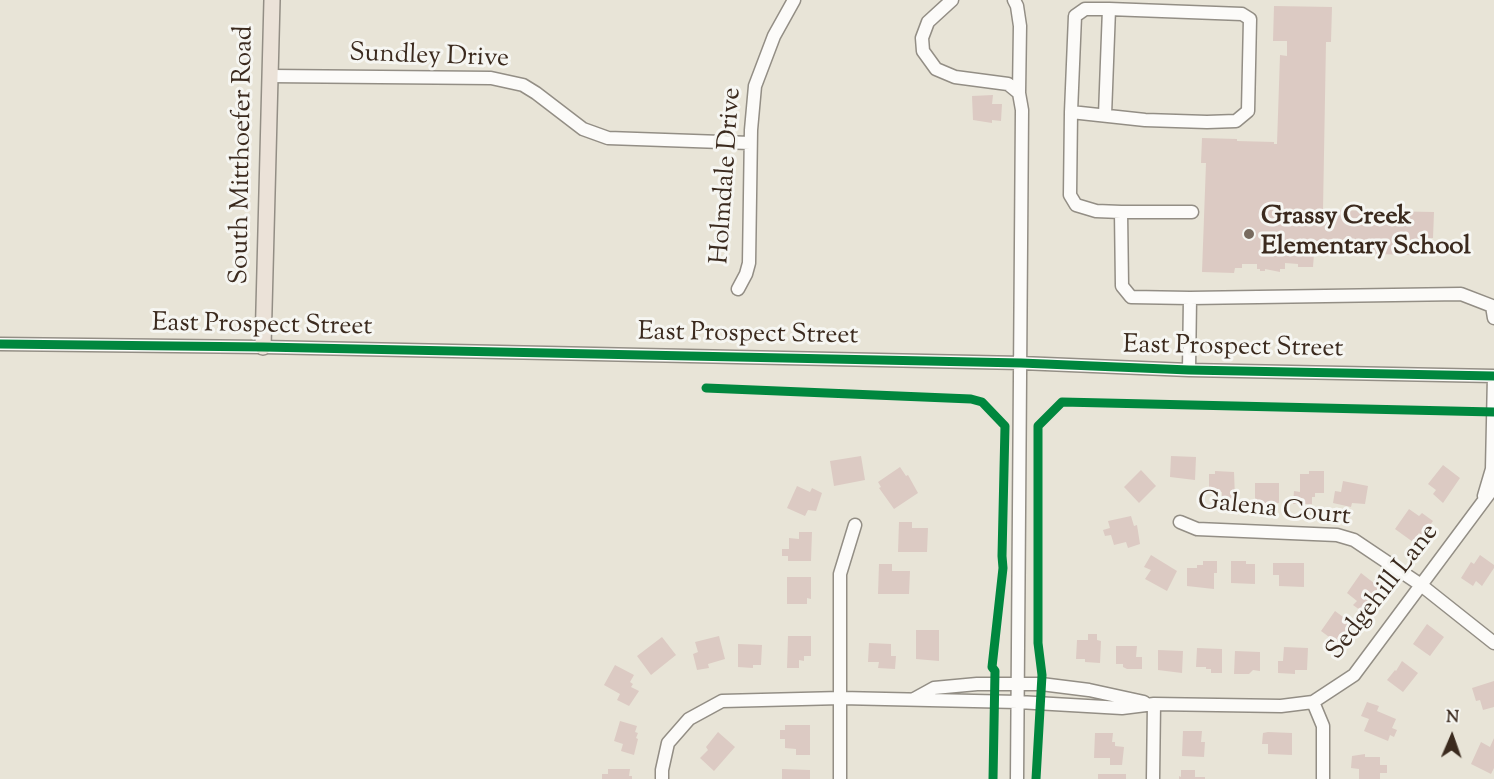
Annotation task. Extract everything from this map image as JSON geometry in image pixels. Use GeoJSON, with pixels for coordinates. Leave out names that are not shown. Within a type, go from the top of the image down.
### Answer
{"type":"FeatureCollection","features":[{"type":"Feature","properties":{"kind":"main road","name":"South Mitthoefer Road"},"geometry":{"type":"LineString","coordinates":[[263,347],[272,0]]}},
{"type":"Feature","properties":{"kind":"street","name":"Holmdale Drive"},"geometry":{"type":"LineString","coordinates":[[738,290],[749,262],[750,143],[753,98],[759,72],[774,36],[794,0]]}},
{"type":"Feature","properties":{"kind":"street"},"geometry":{"type":"LineString","coordinates":[[952,0],[934,15],[924,30],[923,51],[928,60],[936,69],[955,77],[1008,84],[1019,93]]}},
{"type":"Feature","properties":{"kind":"street"},"geometry":{"type":"LineString","coordinates":[[1014,0],[1020,26],[1019,93],[1022,110],[1017,779]]}},
{"type":"Feature","properties":{"kind":"street"},"geometry":{"type":"LineString","coordinates":[[1071,112],[1145,120],[1236,121],[1248,111],[1250,19],[1242,14],[1109,9],[1085,9],[1075,16],[1071,112],[1070,195],[1076,205],[1096,211],[1192,212]]}},
{"type":"Feature","properties":{"kind":"street"},"geometry":{"type":"LineString","coordinates":[[1105,114],[1109,9]]}},
{"type":"Feature","properties":{"kind":"street","name":"Sundley Drive"},"geometry":{"type":"LineString","coordinates":[[270,76],[491,78],[524,85],[583,129],[608,138],[750,143]]}},
{"type":"Feature","properties":{"kind":"street"},"geometry":{"type":"LineString","coordinates":[[1121,212],[1122,286],[1131,297],[1461,294],[1492,306],[1494,318]]}},
{"type":"Feature","properties":{"kind":"street"},"geometry":{"type":"LineString","coordinates":[[1189,370],[1190,298]]}},
{"type":"Feature","properties":{"kind":"street","name":"East Prospect Street"},"geometry":{"type":"LineString","coordinates":[[0,344],[263,347],[1021,363],[1189,370],[1494,376]]}},
{"type":"Feature","properties":{"kind":"street","name":"Sedgehill Lane"},"geometry":{"type":"LineString","coordinates":[[1481,503],[1492,469],[1494,376]]}},
{"type":"Feature","properties":{"kind":"street","name":"Sedgehill Lane"},"geometry":{"type":"LineString","coordinates":[[1313,702],[1354,675],[1494,487]]}},
{"type":"Feature","properties":{"kind":"street","name":"Galena Court"},"geometry":{"type":"LineString","coordinates":[[1180,522],[1197,529],[1337,535],[1354,540],[1421,585],[1494,643]]}},
{"type":"Feature","properties":{"kind":"street"},"geometry":{"type":"LineString","coordinates":[[840,779],[840,574],[855,525]]}},
{"type":"Feature","properties":{"kind":"street"},"geometry":{"type":"LineString","coordinates":[[912,700],[934,688],[1051,684],[1154,704]]}},
{"type":"Feature","properties":{"kind":"street"},"geometry":{"type":"LineString","coordinates":[[662,779],[668,743],[689,719],[722,701],[840,698],[1018,702],[1122,708],[1154,704],[1281,706],[1313,702],[1323,726],[1323,779]]}},
{"type":"Feature","properties":{"kind":"street"},"geometry":{"type":"LineString","coordinates":[[1153,779],[1154,704]]}},
{"type":"Feature","properties":{"kind":"building"},"geometry":{"type":"Polygon","coordinates":[[[1274,6],[1332,7],[1331,42],[1326,42],[1323,210],[1434,212],[1433,238],[1423,238],[1423,255],[1314,253],[1313,267],[1298,267],[1298,264],[1285,263],[1285,269],[1280,269],[1280,272],[1265,269],[1265,271],[1260,271],[1257,269],[1257,264],[1242,264],[1242,268],[1235,268],[1234,273],[1202,272],[1206,163],[1201,163],[1202,138],[1277,144],[1280,55],[1287,56],[1287,41],[1273,41],[1274,6]]]}},
{"type":"Feature","properties":{"kind":"building"},"geometry":{"type":"Polygon","coordinates":[[[993,95],[992,104],[1002,104],[1001,121],[992,120],[992,123],[973,120],[972,96],[993,95]]]}},
{"type":"Feature","properties":{"kind":"building"},"geometry":{"type":"Polygon","coordinates":[[[861,456],[865,480],[834,486],[830,461],[861,456]]]}},
{"type":"Feature","properties":{"kind":"building"},"geometry":{"type":"Polygon","coordinates":[[[1171,456],[1196,457],[1195,480],[1170,477],[1171,456]]]}},
{"type":"Feature","properties":{"kind":"building"},"geometry":{"type":"Polygon","coordinates":[[[1443,465],[1460,478],[1443,503],[1433,494],[1436,490],[1428,484],[1443,465]]]}},
{"type":"Feature","properties":{"kind":"building"},"geometry":{"type":"Polygon","coordinates":[[[900,467],[906,476],[908,475],[918,493],[894,509],[879,488],[881,487],[878,482],[900,467]]]}},
{"type":"Feature","properties":{"kind":"building"},"geometry":{"type":"Polygon","coordinates":[[[1141,470],[1156,486],[1139,503],[1124,487],[1141,470]]]}},
{"type":"Feature","properties":{"kind":"building"},"geometry":{"type":"Polygon","coordinates":[[[1215,471],[1234,472],[1235,499],[1222,499],[1222,492],[1209,491],[1209,474],[1215,474],[1215,471]]]}},
{"type":"Feature","properties":{"kind":"building"},"geometry":{"type":"Polygon","coordinates":[[[1309,471],[1324,471],[1324,493],[1315,493],[1315,497],[1312,497],[1312,504],[1293,504],[1294,491],[1300,492],[1300,474],[1309,474],[1309,471]]]}},
{"type":"Feature","properties":{"kind":"building"},"geometry":{"type":"Polygon","coordinates":[[[1343,481],[1368,486],[1365,504],[1352,503],[1351,507],[1333,503],[1335,491],[1341,492],[1343,481]]]}},
{"type":"Feature","properties":{"kind":"building"},"geometry":{"type":"Polygon","coordinates":[[[1255,483],[1279,483],[1279,503],[1255,504],[1255,483]]]}},
{"type":"Feature","properties":{"kind":"building"},"geometry":{"type":"Polygon","coordinates":[[[797,486],[810,492],[812,488],[822,493],[816,511],[808,510],[805,516],[787,508],[797,486]]]}},
{"type":"Feature","properties":{"kind":"building"},"geometry":{"type":"Polygon","coordinates":[[[1409,509],[1419,516],[1422,513],[1433,521],[1422,535],[1419,533],[1413,542],[1395,529],[1409,509]]]}},
{"type":"Feature","properties":{"kind":"building"},"geometry":{"type":"Polygon","coordinates":[[[1131,516],[1134,526],[1137,525],[1140,544],[1128,548],[1126,542],[1114,545],[1111,535],[1105,536],[1103,530],[1110,528],[1108,521],[1131,516]]]}},
{"type":"Feature","properties":{"kind":"building"},"geometry":{"type":"Polygon","coordinates":[[[899,522],[912,522],[912,528],[928,528],[927,552],[898,552],[899,522]]]}},
{"type":"Feature","properties":{"kind":"building"},"geometry":{"type":"Polygon","coordinates":[[[799,532],[812,532],[811,561],[788,561],[788,556],[782,556],[782,549],[789,549],[789,538],[799,539],[799,532]]]}},
{"type":"Feature","properties":{"kind":"building"},"geometry":{"type":"Polygon","coordinates":[[[1151,555],[1177,571],[1167,591],[1145,579],[1151,570],[1144,567],[1151,555]]]}},
{"type":"Feature","properties":{"kind":"building"},"geometry":{"type":"Polygon","coordinates":[[[1480,555],[1494,565],[1494,568],[1482,586],[1476,581],[1473,586],[1461,578],[1471,562],[1474,564],[1480,555]]]}},
{"type":"Feature","properties":{"kind":"building"},"geometry":{"type":"Polygon","coordinates":[[[1203,561],[1217,561],[1214,589],[1187,586],[1187,568],[1197,568],[1197,565],[1203,565],[1203,561]]]}},
{"type":"Feature","properties":{"kind":"building"},"geometry":{"type":"Polygon","coordinates":[[[1231,561],[1246,561],[1246,564],[1255,564],[1255,584],[1231,583],[1231,561]]]}},
{"type":"Feature","properties":{"kind":"building"},"geometry":{"type":"Polygon","coordinates":[[[1273,563],[1304,563],[1304,587],[1279,586],[1279,575],[1273,575],[1273,563]]]}},
{"type":"Feature","properties":{"kind":"building"},"geometry":{"type":"Polygon","coordinates":[[[879,564],[892,564],[892,571],[910,571],[909,594],[878,594],[879,564]]]}},
{"type":"Feature","properties":{"kind":"building"},"geometry":{"type":"Polygon","coordinates":[[[1361,573],[1379,587],[1372,598],[1375,600],[1364,613],[1353,605],[1357,601],[1347,593],[1361,573]]]}},
{"type":"Feature","properties":{"kind":"building"},"geometry":{"type":"Polygon","coordinates":[[[787,577],[811,577],[811,599],[807,598],[807,604],[787,604],[787,577]]]}},
{"type":"Feature","properties":{"kind":"building"},"geometry":{"type":"Polygon","coordinates":[[[1335,611],[1354,625],[1340,645],[1321,631],[1335,611]]]}},
{"type":"Feature","properties":{"kind":"building"},"geometry":{"type":"Polygon","coordinates":[[[1427,624],[1444,637],[1430,656],[1413,644],[1427,624]]]}},
{"type":"Feature","properties":{"kind":"building"},"geometry":{"type":"Polygon","coordinates":[[[916,630],[939,630],[939,661],[916,659],[916,630]]]}},
{"type":"Feature","properties":{"kind":"building"},"geometry":{"type":"Polygon","coordinates":[[[1088,634],[1097,634],[1097,640],[1101,641],[1100,663],[1076,659],[1077,640],[1088,640],[1088,634]]]}},
{"type":"Feature","properties":{"kind":"building"},"geometry":{"type":"Polygon","coordinates":[[[719,636],[725,659],[708,664],[709,668],[697,670],[693,654],[698,652],[695,642],[719,636]]]}},
{"type":"Feature","properties":{"kind":"building"},"geometry":{"type":"Polygon","coordinates":[[[788,636],[811,636],[811,656],[804,656],[804,661],[799,660],[799,668],[787,668],[788,636]]]}},
{"type":"Feature","properties":{"kind":"building"},"geometry":{"type":"Polygon","coordinates":[[[662,637],[676,655],[651,675],[637,656],[662,637]]]}},
{"type":"Feature","properties":{"kind":"building"},"geometry":{"type":"Polygon","coordinates":[[[869,643],[891,644],[891,656],[896,656],[895,669],[878,668],[879,662],[868,662],[869,643]]]}},
{"type":"Feature","properties":{"kind":"building"},"geometry":{"type":"Polygon","coordinates":[[[738,644],[762,645],[761,665],[753,665],[753,668],[738,667],[738,644]]]}},
{"type":"Feature","properties":{"kind":"building"},"geometry":{"type":"Polygon","coordinates":[[[1116,646],[1137,646],[1136,657],[1142,657],[1142,669],[1127,669],[1123,667],[1123,664],[1116,664],[1116,646]]]}},
{"type":"Feature","properties":{"kind":"building"},"geometry":{"type":"Polygon","coordinates":[[[1284,647],[1308,648],[1307,670],[1295,670],[1295,674],[1278,673],[1278,661],[1283,661],[1284,647]]]}},
{"type":"Feature","properties":{"kind":"building"},"geometry":{"type":"Polygon","coordinates":[[[1197,648],[1222,649],[1222,673],[1211,673],[1211,669],[1206,669],[1206,667],[1196,667],[1197,648]]]}},
{"type":"Feature","properties":{"kind":"building"},"geometry":{"type":"Polygon","coordinates":[[[1158,650],[1183,651],[1182,673],[1158,670],[1158,650]]]}},
{"type":"Feature","properties":{"kind":"building"},"geometry":{"type":"Polygon","coordinates":[[[1235,651],[1260,652],[1260,671],[1234,674],[1235,651]]]}},
{"type":"Feature","properties":{"kind":"building"},"geometry":{"type":"Polygon","coordinates":[[[1402,661],[1418,673],[1403,692],[1387,680],[1402,661]]]}},
{"type":"Feature","properties":{"kind":"building"},"geometry":{"type":"Polygon","coordinates":[[[615,665],[634,675],[630,682],[633,684],[631,687],[639,691],[629,706],[617,700],[620,694],[604,685],[615,665]]]}},
{"type":"Feature","properties":{"kind":"building"},"geometry":{"type":"Polygon","coordinates":[[[1494,681],[1494,707],[1483,710],[1480,700],[1476,701],[1472,688],[1494,681]]]}},
{"type":"Feature","properties":{"kind":"building"},"geometry":{"type":"Polygon","coordinates":[[[1367,702],[1379,706],[1377,711],[1396,719],[1392,728],[1397,730],[1394,737],[1390,735],[1388,741],[1364,731],[1369,719],[1361,716],[1367,702]]]}},
{"type":"Feature","properties":{"kind":"building"},"geometry":{"type":"Polygon","coordinates":[[[620,721],[637,726],[635,732],[638,733],[636,738],[638,739],[634,755],[621,751],[623,744],[614,741],[620,721]]]}},
{"type":"Feature","properties":{"kind":"building"},"geometry":{"type":"Polygon","coordinates":[[[785,725],[810,725],[810,755],[796,755],[796,749],[785,748],[785,739],[780,739],[780,730],[785,730],[785,725]]]}},
{"type":"Feature","properties":{"kind":"building"},"geometry":{"type":"Polygon","coordinates":[[[1183,731],[1202,731],[1201,742],[1205,742],[1204,757],[1182,756],[1183,731]]]}},
{"type":"Feature","properties":{"kind":"building"},"geometry":{"type":"Polygon","coordinates":[[[718,732],[735,747],[714,771],[700,758],[708,750],[706,747],[718,732]]]}},
{"type":"Feature","properties":{"kind":"building"},"geometry":{"type":"Polygon","coordinates":[[[1095,733],[1113,733],[1112,742],[1115,742],[1115,746],[1124,747],[1122,765],[1110,765],[1110,758],[1094,758],[1095,733]]]}},
{"type":"Feature","properties":{"kind":"building"},"geometry":{"type":"Polygon","coordinates":[[[1263,733],[1292,733],[1292,755],[1268,754],[1268,744],[1262,744],[1263,733]]]}},
{"type":"Feature","properties":{"kind":"building"},"geometry":{"type":"Polygon","coordinates":[[[1494,738],[1494,768],[1491,774],[1471,764],[1481,742],[1490,747],[1494,738]]]}},
{"type":"Feature","properties":{"kind":"building"},"geometry":{"type":"Polygon","coordinates":[[[1365,754],[1365,757],[1380,757],[1380,765],[1387,765],[1387,773],[1380,773],[1380,779],[1359,779],[1359,769],[1351,768],[1352,756],[1365,754]]]}},
{"type":"Feature","properties":{"kind":"building"},"geometry":{"type":"Polygon","coordinates":[[[608,769],[630,769],[629,776],[632,776],[632,779],[602,779],[602,774],[608,774],[608,769]]]}},
{"type":"Feature","properties":{"kind":"building"},"geometry":{"type":"Polygon","coordinates":[[[782,769],[810,770],[810,779],[782,779],[782,769]]]}},
{"type":"Feature","properties":{"kind":"building"},"geometry":{"type":"Polygon","coordinates":[[[1181,770],[1195,770],[1195,777],[1205,777],[1205,779],[1179,779],[1181,770]]]}},
{"type":"Feature","properties":{"kind":"building"},"geometry":{"type":"Polygon","coordinates":[[[1098,774],[1126,774],[1126,779],[1098,779],[1098,774]]]}},
{"type":"Feature","properties":{"kind":"cycle path"},"geometry":{"type":"LineString","coordinates":[[0,344],[263,347],[1021,363],[1189,370],[1494,376]]}},
{"type":"Feature","properties":{"kind":"cycle path"},"geometry":{"type":"LineString","coordinates":[[706,388],[971,399],[982,402],[1005,426],[1003,568],[992,667],[995,671],[993,779]]}},
{"type":"Feature","properties":{"kind":"cycle path"},"geometry":{"type":"LineString","coordinates":[[1036,779],[1042,675],[1038,643],[1038,426],[1062,402],[1494,412]]}},
{"type":"Feature","properties":{"kind":"place","name":"Grassy Creek Elementary School"},"geometry":{"type":"Point","coordinates":[1249,234]}}]}
